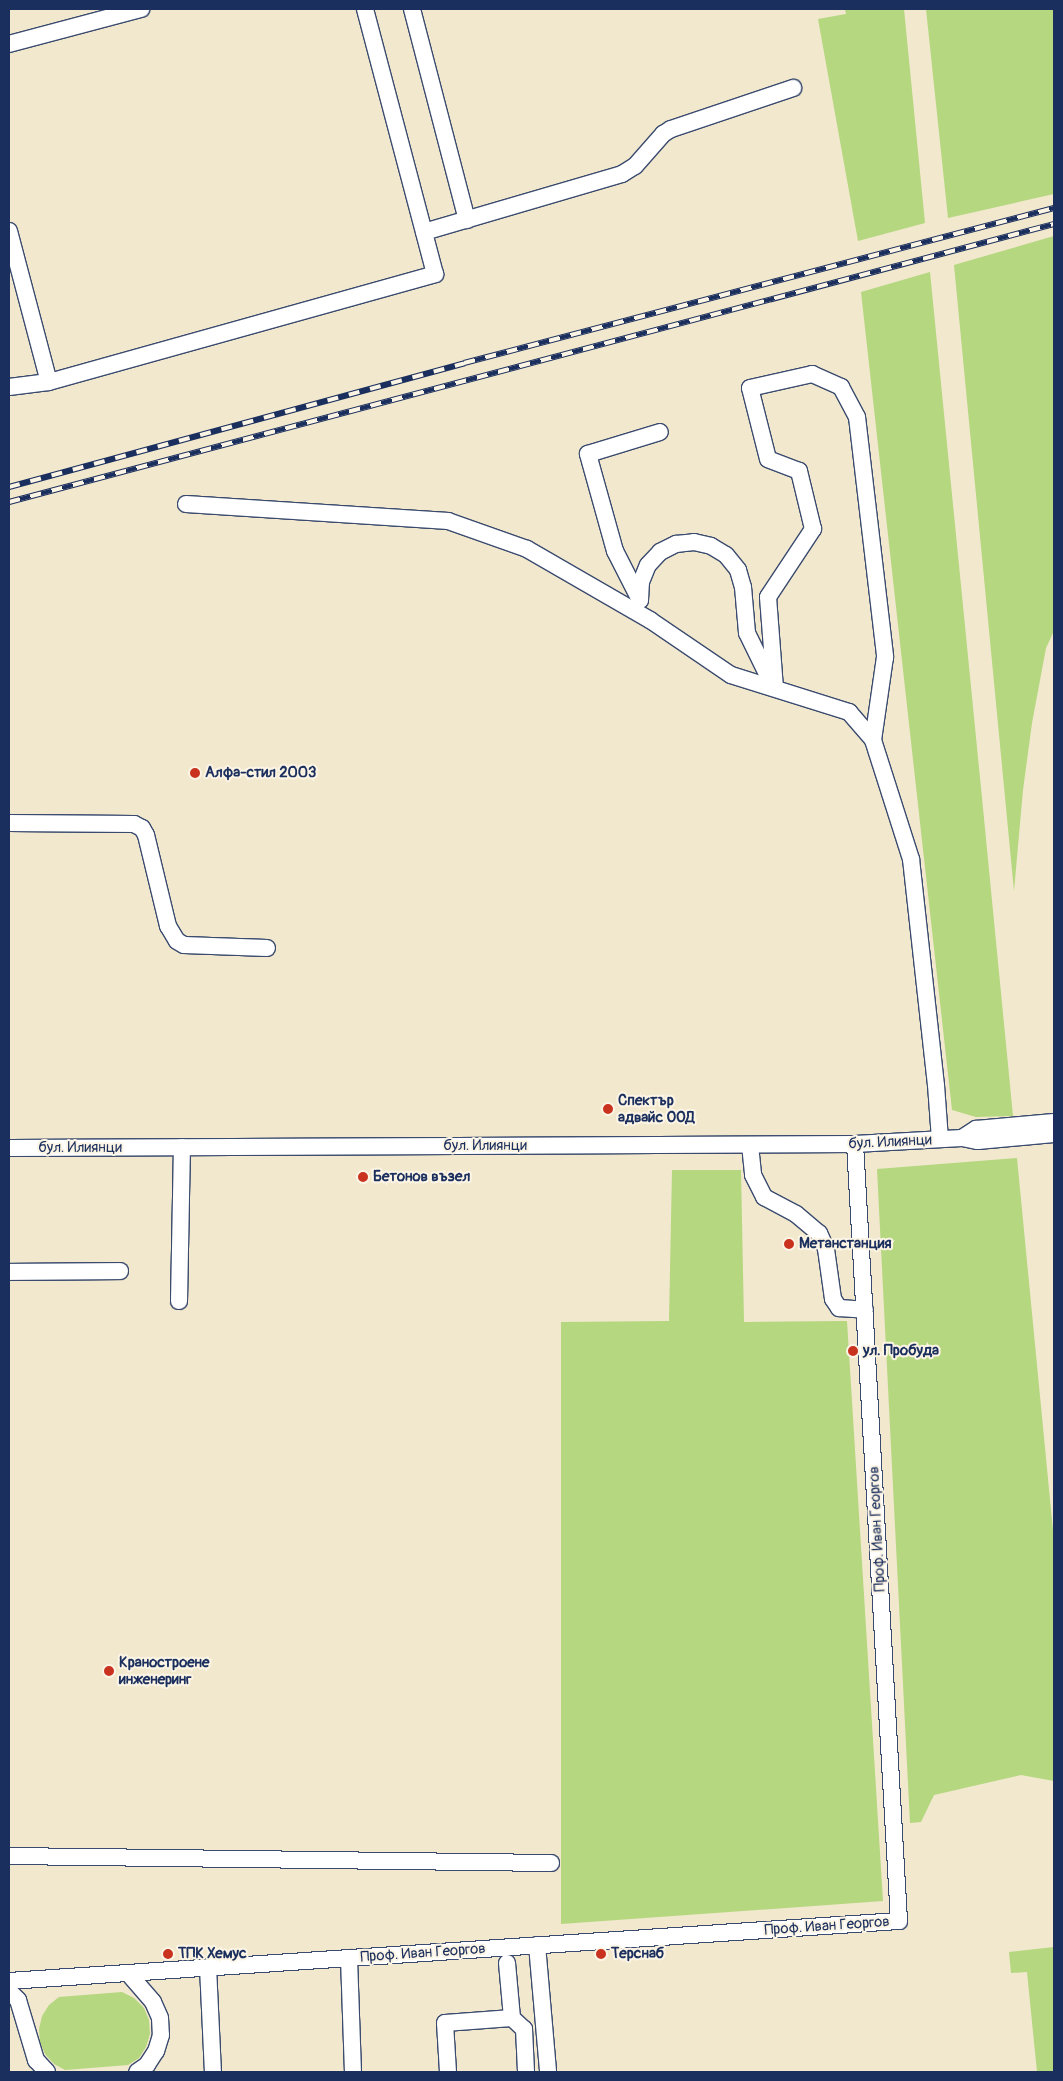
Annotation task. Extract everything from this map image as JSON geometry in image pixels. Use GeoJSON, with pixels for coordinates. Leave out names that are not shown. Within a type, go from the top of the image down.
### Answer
{"type":"FeatureCollection","features":[{"type":"Feature","properties":{"kind":"street"},"geometry":{"type":"LineString","coordinates":[[9,44],[141,9]]}},
{"type":"Feature","properties":{"kind":"street"},"geometry":{"type":"LineString","coordinates":[[9,387],[49,382],[435,274],[365,9]]}},
{"type":"Feature","properties":{"kind":"street"},"geometry":{"type":"LineString","coordinates":[[412,9],[467,220]]}},
{"type":"Feature","properties":{"kind":"street"},"geometry":{"type":"LineString","coordinates":[[424,232],[622,174],[635,166],[663,134],[671,129],[793,88]]}},
{"type":"Feature","properties":{"kind":"street"},"geometry":{"type":"LineString","coordinates":[[9,231],[49,382]]}},
{"type":"Feature","properties":{"kind":"street"},"geometry":{"type":"LineString","coordinates":[[775,688],[768,597],[813,529],[799,471],[768,459],[750,388],[812,374],[841,387],[857,417],[885,657],[873,740]]}},
{"type":"Feature","properties":{"kind":"street"},"geometry":{"type":"LineString","coordinates":[[650,620],[616,551],[588,454],[660,432]]}},
{"type":"Feature","properties":{"kind":"street"},"geometry":{"type":"LineString","coordinates":[[186,504],[448,521],[527,548],[650,620],[731,675],[849,712],[873,740],[911,859],[936,1085],[940,1139]]}},
{"type":"Feature","properties":{"kind":"street"},"geometry":{"type":"LineString","coordinates":[[640,600],[641,582],[648,565],[660,552],[676,544],[694,542],[711,546],[726,555],[738,570],[743,587],[747,633],[775,688]]}},
{"type":"Feature","properties":{"kind":"street"},"geometry":{"type":"LineString","coordinates":[[9,823],[134,824],[142,828],[146,836],[168,926],[177,941],[184,946],[267,948]]}},
{"type":"Feature","properties":{"kind":"street","name":"бул. Илиянци"},"geometry":{"type":"LineString","coordinates":[[962,1138],[976,1129],[1054,1122]]}},
{"type":"Feature","properties":{"kind":"street","name":"бул. Илиянци"},"geometry":{"type":"LineString","coordinates":[[9,1148],[856,1144],[962,1138],[978,1141],[1054,1134]]}},
{"type":"Feature","properties":{"kind":"street","name":"Проф. Иван Георгов"},"geometry":{"type":"LineString","coordinates":[[9,1981],[899,1921],[856,1144]]}},
{"type":"Feature","properties":{"kind":"street"},"geometry":{"type":"LineString","coordinates":[[750,1145],[753,1175],[764,1197],[796,1214],[819,1233],[826,1249],[833,1299],[839,1308],[865,1310]]}},
{"type":"Feature","properties":{"kind":"street"},"geometry":{"type":"LineString","coordinates":[[179,1301],[182,1147]]}},
{"type":"Feature","properties":{"kind":"street"},"geometry":{"type":"LineString","coordinates":[[9,1272],[120,1271]]}},
{"type":"Feature","properties":{"kind":"street"},"geometry":{"type":"LineString","coordinates":[[9,1856],[551,1863]]}},
{"type":"Feature","properties":{"kind":"street"},"geometry":{"type":"LineString","coordinates":[[537,1945],[548,2072]]}},
{"type":"Feature","properties":{"kind":"street"},"geometry":{"type":"LineString","coordinates":[[349,1958],[353,2072]]}},
{"type":"Feature","properties":{"kind":"street"},"geometry":{"type":"LineString","coordinates":[[507,1963],[512,2018],[524,2029],[526,2072]]}},
{"type":"Feature","properties":{"kind":"street"},"geometry":{"type":"LineString","coordinates":[[208,1967],[213,2072]]}},
{"type":"Feature","properties":{"kind":"street"},"geometry":{"type":"LineString","coordinates":[[128,1973],[153,2002],[160,2018],[161,2035],[156,2051],[146,2065],[137,2072]]}},
{"type":"Feature","properties":{"kind":"street"},"geometry":{"type":"LineString","coordinates":[[9,1991],[18,2000],[36,2060],[47,2072]]}},
{"type":"Feature","properties":{"kind":"street"},"geometry":{"type":"LineString","coordinates":[[448,2072],[445,2023],[512,2018]]}},
{"type":"Feature","properties":{"kind":"green space"},"geometry":{"type":"Polygon","coordinates":[[[845,9],[904,9],[925,223],[858,241],[818,19],[846,14],[845,9]]]}},
{"type":"Feature","properties":{"kind":"green space"},"geometry":{"type":"Polygon","coordinates":[[[926,9],[1054,9],[1054,194],[948,218],[926,9]]]}},
{"type":"Feature","properties":{"kind":"green space"},"geometry":{"type":"Polygon","coordinates":[[[1054,236],[1054,631],[1046,648],[1032,723],[1023,790],[1014,891],[954,265],[1054,236]]]}},
{"type":"Feature","properties":{"kind":"green space"},"geometry":{"type":"Polygon","coordinates":[[[930,272],[1013,1116],[976,1117],[952,1110],[861,292],[930,272]]]}},
{"type":"Feature","properties":{"kind":"green space"},"geometry":{"type":"Polygon","coordinates":[[[1017,1158],[1054,1541],[1054,1781],[1021,1775],[934,1795],[921,1822],[910,1823],[877,1169],[1017,1158]]]}},
{"type":"Feature","properties":{"kind":"green space"},"geometry":{"type":"Polygon","coordinates":[[[672,1170],[741,1170],[744,1322],[847,1321],[883,1901],[561,1924],[561,1322],[669,1321],[672,1170]]]}},
{"type":"Feature","properties":{"kind":"green space"},"geometry":{"type":"Polygon","coordinates":[[[1054,1947],[1054,2072],[1037,2072],[1027,1972],[1011,1973],[1009,1952],[1054,1947]]]}},
{"type":"Feature","properties":{"kind":"green space"},"geometry":{"type":"Polygon","coordinates":[[[122,1992],[134,1998],[144,2008],[149,2020],[150,2034],[146,2047],[139,2058],[128,2065],[65,2070],[54,2064],[45,2054],[40,2042],[39,2029],[42,2016],[49,2005],[59,1997],[122,1992]]]}},
{"type":"Feature","properties":{"kind":"railway"},"geometry":{"type":"LineString","coordinates":[[9,487],[464,363],[1054,208]]}},
{"type":"Feature","properties":{"kind":"railway"},"geometry":{"type":"LineString","coordinates":[[9,502],[1054,224]]}},
{"type":"Feature","properties":{"kind":"place","name":"Алфа-стил 2003"},"geometry":{"type":"Point","coordinates":[195,773]}},
{"type":"Feature","properties":{"kind":"place","name":"Спектър адвайс ООД"},"geometry":{"type":"Point","coordinates":[608,1109]}},
{"type":"Feature","properties":{"kind":"place","name":"Бетонов възел"},"geometry":{"type":"Point","coordinates":[363,1177]}},
{"type":"Feature","properties":{"kind":"place","name":"Метанстанция"},"geometry":{"type":"Point","coordinates":[789,1244]}},
{"type":"Feature","properties":{"kind":"place","name":"ул. Пробуда"},"geometry":{"type":"Point","coordinates":[853,1351]}},
{"type":"Feature","properties":{"kind":"place","name":"Краностроене инженеринг"},"geometry":{"type":"Point","coordinates":[109,1671]}},
{"type":"Feature","properties":{"kind":"place","name":"ТПК Хемус"},"geometry":{"type":"Point","coordinates":[168,1954]}},
{"type":"Feature","properties":{"kind":"place","name":"Терснаб"},"geometry":{"type":"Point","coordinates":[601,1954]}}]}
